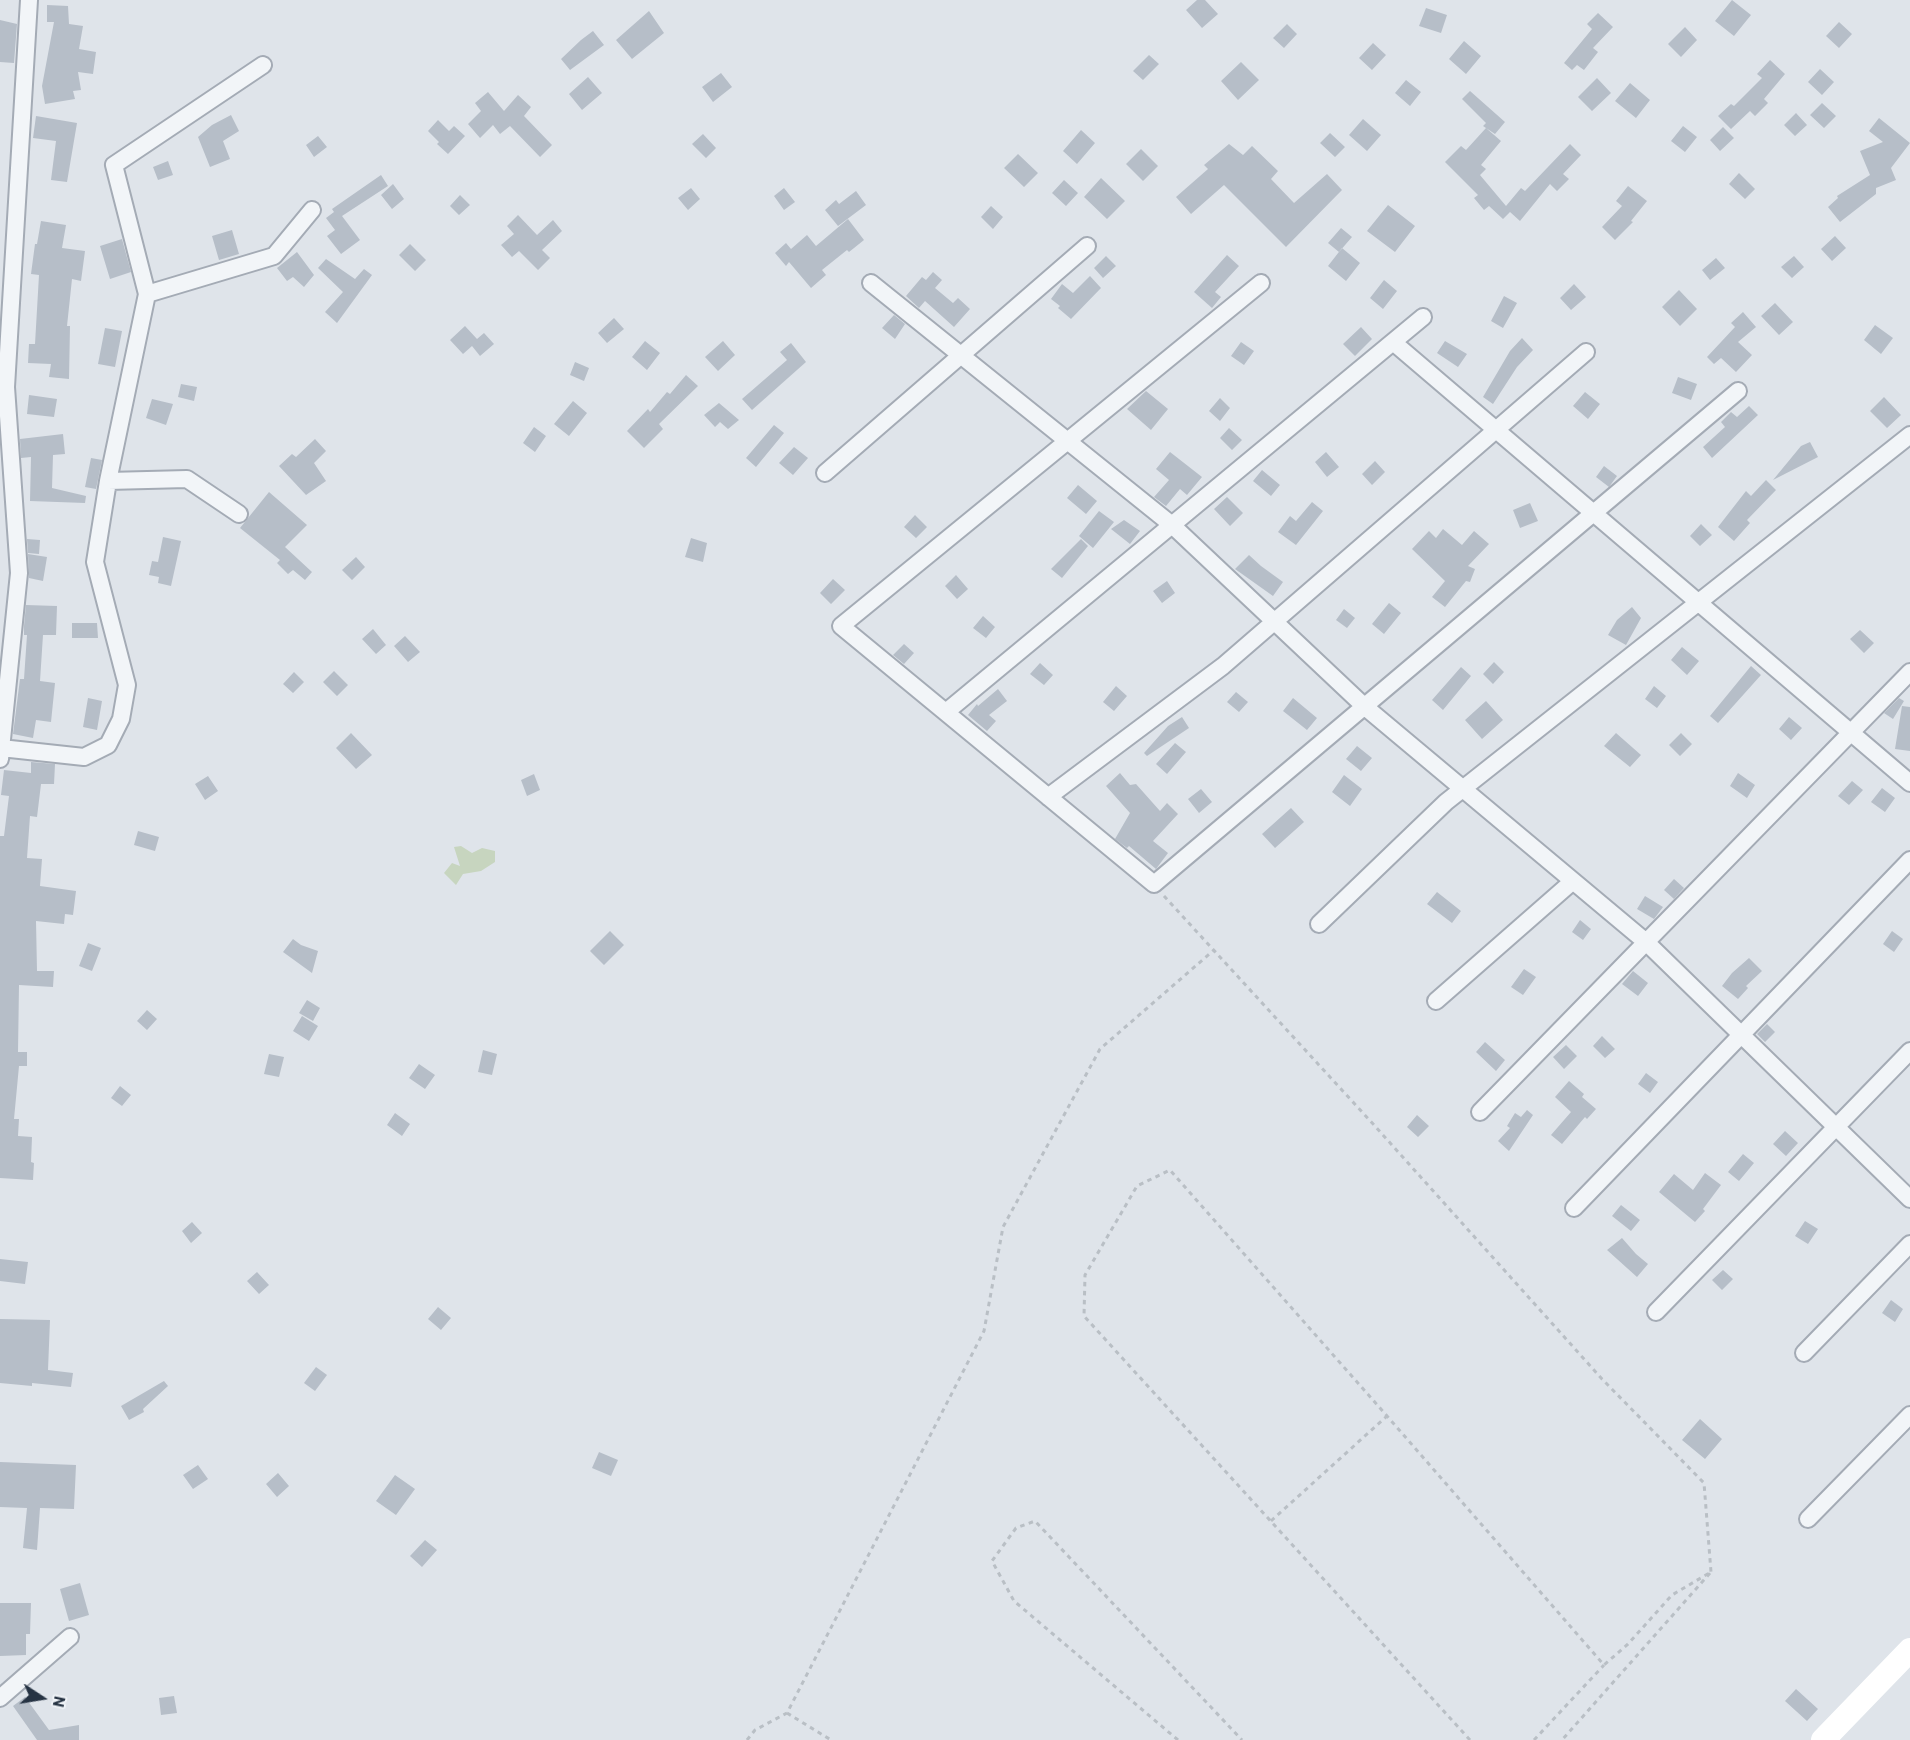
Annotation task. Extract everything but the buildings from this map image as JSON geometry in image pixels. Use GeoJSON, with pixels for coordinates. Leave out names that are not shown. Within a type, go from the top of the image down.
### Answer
{"type":"FeatureCollection","features":[{"type":"Feature","properties":{"kind":"main road"},"geometry":{"type":"LineString","coordinates":[[1823,1740],[1910,1650]]}},
{"type":"Feature","properties":{"kind":"street"},"geometry":{"type":"LineString","coordinates":[[29,0],[6,387],[7,486],[19,573],[1,754],[84,757],[108,745],[121,719],[127,685],[95,562],[108,481],[147,294],[114,165],[263,65]]}},
{"type":"Feature","properties":{"kind":"street"},"geometry":{"type":"LineString","coordinates":[[147,294],[274,256],[312,210]]}},
{"type":"Feature","properties":{"kind":"street"},"geometry":{"type":"LineString","coordinates":[[825,473],[1087,246]]}},
{"type":"Feature","properties":{"kind":"street"},"geometry":{"type":"LineString","coordinates":[[871,283],[1172,525],[1364,706],[1646,942],[1910,1199]]}},
{"type":"Feature","properties":{"kind":"street"},"geometry":{"type":"LineString","coordinates":[[1261,283],[841,626],[1154,884],[1738,391]]}},
{"type":"Feature","properties":{"kind":"street"},"geometry":{"type":"LineString","coordinates":[[946,712],[1423,317]]}},
{"type":"Feature","properties":{"kind":"street"},"geometry":{"type":"LineString","coordinates":[[1393,342],[1910,783]]}},
{"type":"Feature","properties":{"kind":"street"},"geometry":{"type":"LineString","coordinates":[[1048,797],[1223,666],[1586,352]]}},
{"type":"Feature","properties":{"kind":"street"},"geometry":{"type":"LineString","coordinates":[[1318,924],[1446,802],[1910,435]]}},
{"type":"Feature","properties":{"kind":"street"},"geometry":{"type":"LineString","coordinates":[[108,481],[187,479],[239,514]]}},
{"type":"Feature","properties":{"kind":"street"},"geometry":{"type":"LineString","coordinates":[[1480,1112],[1910,672]]}},
{"type":"Feature","properties":{"kind":"street"},"geometry":{"type":"LineString","coordinates":[[1574,1208],[1910,860]]}},
{"type":"Feature","properties":{"kind":"street"},"geometry":{"type":"LineString","coordinates":[[1436,1001],[1573,882]]}},
{"type":"Feature","properties":{"kind":"street"},"geometry":{"type":"LineString","coordinates":[[1656,1312],[1910,1050]]}},
{"type":"Feature","properties":{"kind":"street"},"geometry":{"type":"LineString","coordinates":[[1804,1353],[1910,1244]]}},
{"type":"Feature","properties":{"kind":"street"},"geometry":{"type":"LineString","coordinates":[[1808,1519],[1910,1415]]}},
{"type":"Feature","properties":{"kind":"street"},"geometry":{"type":"LineString","coordinates":[[0,1698],[70,1637]]}},
{"type":"Feature","properties":{"kind":"path"},"geometry":{"type":"LineString","coordinates":[[1154,884],[1602,1379],[1704,1483],[1711,1572],[1562,1740]]}},
{"type":"Feature","properties":{"kind":"path"},"geometry":{"type":"LineString","coordinates":[[747,1740],[755,1730],[787,1713],[984,1331],[1003,1227],[1100,1049],[1214,950]]}},
{"type":"Feature","properties":{"kind":"path"},"geometry":{"type":"LineString","coordinates":[[1470,1740],[1084,1316],[1085,1275],[1137,1186],[1170,1170],[1604,1665]]}},
{"type":"Feature","properties":{"kind":"path"},"geometry":{"type":"LineString","coordinates":[[1270,1521],[1388,1416]]}},
{"type":"Feature","properties":{"kind":"path"},"geometry":{"type":"LineString","coordinates":[[1178,1740],[1014,1601],[992,1561],[1016,1528],[1035,1521],[1242,1740]]}},
{"type":"Feature","properties":{"kind":"path"},"geometry":{"type":"LineString","coordinates":[[1534,1740],[1604,1665],[1628,1644],[1672,1595],[1711,1572]]}},
{"type":"Feature","properties":{"kind":"path"},"geometry":{"type":"LineString","coordinates":[[787,1713],[831,1740]]}},
{"type":"Feature","properties":{"kind":"green space"},"geometry":{"type":"Polygon","coordinates":[[[461,846],[472,853],[482,848],[495,851],[495,862],[481,871],[463,874],[456,885],[444,873],[452,863],[460,866],[454,847],[461,846]]]}}]}
